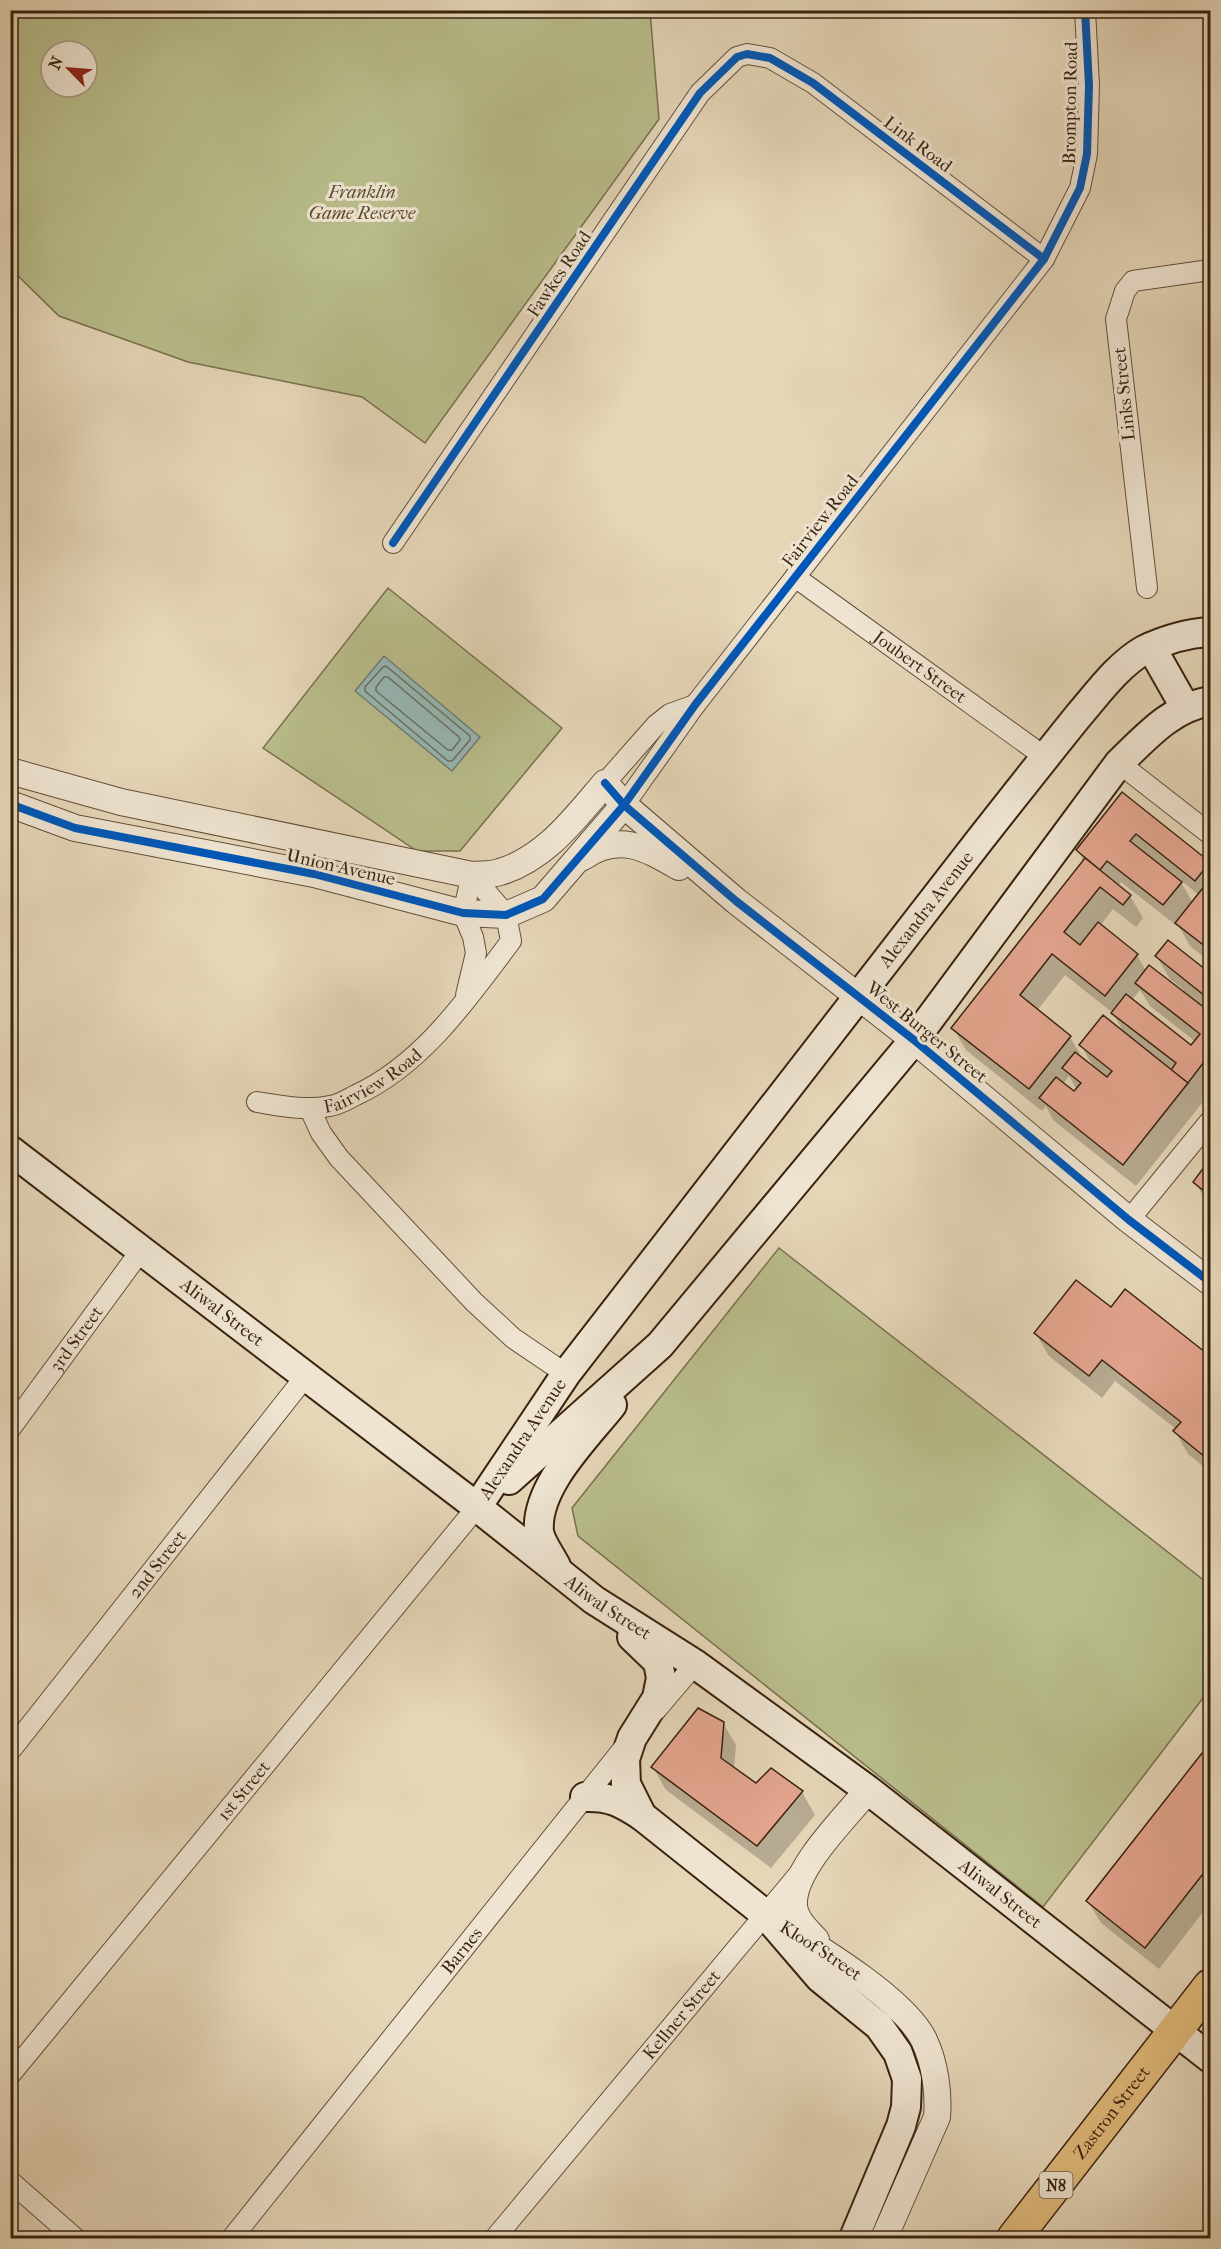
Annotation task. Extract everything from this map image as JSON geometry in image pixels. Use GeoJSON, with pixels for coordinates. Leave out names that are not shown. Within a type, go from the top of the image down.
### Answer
{"type":"FeatureCollection","features":[{"type":"Feature","properties":{"kind":"highway","name":"Zastron Street"},"geometry":{"type":"LineString","coordinates":[[1014,2238],[1210,1986]]}},
{"type":"Feature","properties":{"kind":"main road","name":"Alexandra Avenue"},"geometry":{"type":"LineString","coordinates":[[477,1507],[566,1374],[1045,757],[1110,679],[1151,647],[1197,633],[1210,632]]}},
{"type":"Feature","properties":{"kind":"main road"},"geometry":{"type":"LineString","coordinates":[[1151,647],[1198,704]]}},
{"type":"Feature","properties":{"kind":"main road","name":"Alexandra Avenue"},"geometry":{"type":"LineString","coordinates":[[477,1507],[660,1345],[914,1040],[1119,763],[1157,727],[1198,704]]}},
{"type":"Feature","properties":{"kind":"main road","name":"Aliwal Street"},"geometry":{"type":"LineString","coordinates":[[10,1150],[477,1507],[594,1600],[695,1664],[868,1790],[1210,2058]]}},
{"type":"Feature","properties":{"kind":"main road"},"geometry":{"type":"LineString","coordinates":[[559,1572],[539,1534],[541,1508],[546,1492],[564,1465],[660,1345]]}},
{"type":"Feature","properties":{"kind":"main road"},"geometry":{"type":"LineString","coordinates":[[594,1600],[658,1662],[661,1678],[657,1698],[632,1738],[625,1759],[626,1784],[642,1816]]}},
{"type":"Feature","properties":{"kind":"main road"},"geometry":{"type":"LineString","coordinates":[[585,1797],[602,1796],[619,1802],[642,1816],[765,1914]]}},
{"type":"Feature","properties":{"kind":"main road","name":"Kloof Street"},"geometry":{"type":"LineString","coordinates":[[765,1914],[820,1978],[879,2026],[898,2053],[907,2079],[906,2107],[901,2126],[854,2238]]}},
{"type":"Feature","properties":{"kind":"street","name":"Brompton Road"},"geometry":{"type":"LineString","coordinates":[[1044,259],[1080,188],[1087,154],[1089,85],[1085,10]]}},
{"type":"Feature","properties":{"kind":"street","name":"Fawkes Road"},"geometry":{"type":"LineString","coordinates":[[393,543],[700,93],[726,65],[737,57],[755,54],[770,58]]}},
{"type":"Feature","properties":{"kind":"street","name":"Link Road"},"geometry":{"type":"LineString","coordinates":[[770,58],[813,83],[1044,259]]}},
{"type":"Feature","properties":{"kind":"street","name":"Fairview Road"},"geometry":{"type":"LineString","coordinates":[[624,805],[695,705],[1044,259]]}},
{"type":"Feature","properties":{"kind":"street","name":"Links Street"},"geometry":{"type":"LineString","coordinates":[[1147,588],[1116,319],[1125,291],[1133,281],[1210,270]]}},
{"type":"Feature","properties":{"kind":"street","name":"Joubert Street"},"geometry":{"type":"LineString","coordinates":[[795,577],[1045,757]]}},
{"type":"Feature","properties":{"kind":"street","name":"Union Avenue"},"geometry":{"type":"LineString","coordinates":[[10,771],[154,809],[472,875],[498,873],[536,855],[556,839],[656,725],[669,714],[695,705]]}},
{"type":"Feature","properties":{"kind":"street"},"geometry":{"type":"LineString","coordinates":[[1119,763],[1210,834]]}},
{"type":"Feature","properties":{"kind":"street","name":"West Burger Street"},"geometry":{"type":"LineString","coordinates":[[605,783],[624,805],[736,901],[914,1040],[1129,1220],[1210,1282]]}},
{"type":"Feature","properties":{"kind":"street","name":"Union Avenue"},"geometry":{"type":"LineString","coordinates":[[10,804],[75,828],[314,874],[463,913],[506,915],[543,899],[624,805]]}},
{"type":"Feature","properties":{"kind":"street"},"geometry":{"type":"LineString","coordinates":[[149,842],[154,809]]}},
{"type":"Feature","properties":{"kind":"street"},"geometry":{"type":"LineString","coordinates":[[571,866],[596,848],[631,844],[651,851],[736,901]]}},
{"type":"Feature","properties":{"kind":"street"},"geometry":{"type":"LineString","coordinates":[[463,913],[472,875]]}},
{"type":"Feature","properties":{"kind":"street"},"geometry":{"type":"LineString","coordinates":[[472,875],[506,915]]}},
{"type":"Feature","properties":{"kind":"street","name":"Fairview Road"},"geometry":{"type":"LineString","coordinates":[[463,913],[471,931],[476,953],[464,1003]]}},
{"type":"Feature","properties":{"kind":"street","name":"Fairview Road"},"geometry":{"type":"LineString","coordinates":[[257,1102],[310,1109],[334,1106],[393,1074],[428,1042],[464,1003],[511,941],[506,915]]}},
{"type":"Feature","properties":{"kind":"street"},"geometry":{"type":"LineString","coordinates":[[310,1109],[321,1133],[339,1158],[474,1302],[513,1338],[566,1374]]}},
{"type":"Feature","properties":{"kind":"street"},"geometry":{"type":"LineString","coordinates":[[1129,1220],[1210,1121]]}},
{"type":"Feature","properties":{"kind":"street","name":"3rd Street"},"geometry":{"type":"LineString","coordinates":[[10,1429],[142,1249]]}},
{"type":"Feature","properties":{"kind":"street","name":"2nd Street"},"geometry":{"type":"LineString","coordinates":[[10,1751],[305,1377]]}},
{"type":"Feature","properties":{"kind":"street","name":"1st Street"},"geometry":{"type":"LineString","coordinates":[[10,2075],[477,1507]]}},
{"type":"Feature","properties":{"kind":"street","name":"Barnes"},"geometry":{"type":"LineString","coordinates":[[232,2238],[632,1738],[695,1664]]}},
{"type":"Feature","properties":{"kind":"street","name":"Kellner Street"},"geometry":{"type":"LineString","coordinates":[[495,2238],[868,1790]]}},
{"type":"Feature","properties":{"kind":"street"},"geometry":{"type":"LineString","coordinates":[[803,1868],[794,1895],[794,1907],[805,1928],[830,1955]]}},
{"type":"Feature","properties":{"kind":"street","name":"Kloof Street"},"geometry":{"type":"LineString","coordinates":[[765,1914],[830,1955],[888,2000],[908,2019],[924,2039],[939,2100],[937,2117],[884,2238]]}},
{"type":"Feature","properties":{"kind":"street"},"geometry":{"type":"LineString","coordinates":[[10,2181],[75,2238]]}},
{"type":"Feature","properties":{"kind":"green space","name":"Franklin Game Reserve"},"geometry":{"type":"Polygon","coordinates":[[[10,11],[650,11],[659,119],[425,443],[362,397],[188,362],[59,316],[11,269],[10,11]]]}},
{"type":"Feature","properties":{"kind":"green space"},"geometry":{"type":"Polygon","coordinates":[[[388,588],[562,728],[460,851],[417,851],[263,748],[388,588]]]}},
{"type":"Feature","properties":{"kind":"green space"},"geometry":{"type":"Polygon","coordinates":[[[779,1248],[1210,1585],[1210,1689],[1043,1907],[578,1536],[572,1508],[779,1248]]]}},
{"type":"Feature","properties":{"kind":"water"},"geometry":{"type":"Polygon","coordinates":[[[384,656],[480,737],[452,771],[355,691],[384,656]]]}},
{"type":"Feature","properties":{"kind":"building"},"geometry":{"type":"Polygon","coordinates":[[[1122,792],[1210,862],[1195,881],[1136,834],[1130,841],[1182,882],[1163,905],[1107,861],[1100,870],[1076,850],[1122,792]]]}},
{"type":"Feature","properties":{"kind":"building"},"geometry":{"type":"Polygon","coordinates":[[[1085,858],[1131,895],[1123,905],[1100,887],[1064,932],[1080,945],[1098,922],[1138,954],[1105,996],[1052,954],[1020,995],[1071,1036],[1029,1089],[951,1028],[1085,858]]]}},
{"type":"Feature","properties":{"kind":"building"},"geometry":{"type":"Polygon","coordinates":[[[1210,879],[1210,941],[1206,947],[1175,923],[1210,879]]]}},
{"type":"Feature","properties":{"kind":"building"},"geometry":{"type":"Polygon","coordinates":[[[1168,940],[1210,973],[1210,1000],[1155,956],[1168,940]]]}},
{"type":"Feature","properties":{"kind":"building"},"geometry":{"type":"Polygon","coordinates":[[[1149,965],[1210,1012],[1210,1054],[1188,1083],[1171,1070],[1176,1063],[1111,1013],[1126,994],[1191,1045],[1200,1034],[1135,983],[1149,965]]]}},
{"type":"Feature","properties":{"kind":"building"},"geometry":{"type":"Polygon","coordinates":[[[1103,1015],[1188,1083],[1123,1165],[1039,1098],[1056,1077],[1074,1091],[1081,1083],[1062,1068],[1075,1052],[1107,1077],[1112,1071],[1079,1045],[1103,1015]]]}},
{"type":"Feature","properties":{"kind":"building"},"geometry":{"type":"Polygon","coordinates":[[[1210,1159],[1210,1196],[1193,1182],[1210,1159]]]}},
{"type":"Feature","properties":{"kind":"building"},"geometry":{"type":"Polygon","coordinates":[[[1076,1280],[1111,1307],[1125,1289],[1210,1356],[1210,1461],[1173,1431],[1181,1422],[1102,1360],[1089,1376],[1034,1333],[1076,1280]]]}},
{"type":"Feature","properties":{"kind":"building"},"geometry":{"type":"Polygon","coordinates":[[[698,1708],[724,1722],[721,1758],[756,1783],[771,1768],[803,1791],[757,1846],[651,1767],[698,1708]]]}},
{"type":"Feature","properties":{"kind":"building"},"geometry":{"type":"Polygon","coordinates":[[[1210,1743],[1210,1865],[1145,1948],[1086,1901],[1210,1743]]]}},
{"type":"Feature","properties":{"kind":"cycle path"},"geometry":{"type":"LineString","coordinates":[[10,804],[75,828],[314,874],[463,913],[506,915],[543,899],[624,805],[695,705],[1044,259],[1080,188],[1087,154],[1089,85],[1085,10]]}},
{"type":"Feature","properties":{"kind":"cycle path"},"geometry":{"type":"LineString","coordinates":[[393,543],[700,93],[737,57],[747,54],[770,58],[813,83],[1044,259]]}},
{"type":"Feature","properties":{"kind":"cycle path"},"geometry":{"type":"LineString","coordinates":[[605,783],[624,805],[736,901],[914,1040],[1129,1220],[1210,1282]]}}]}
